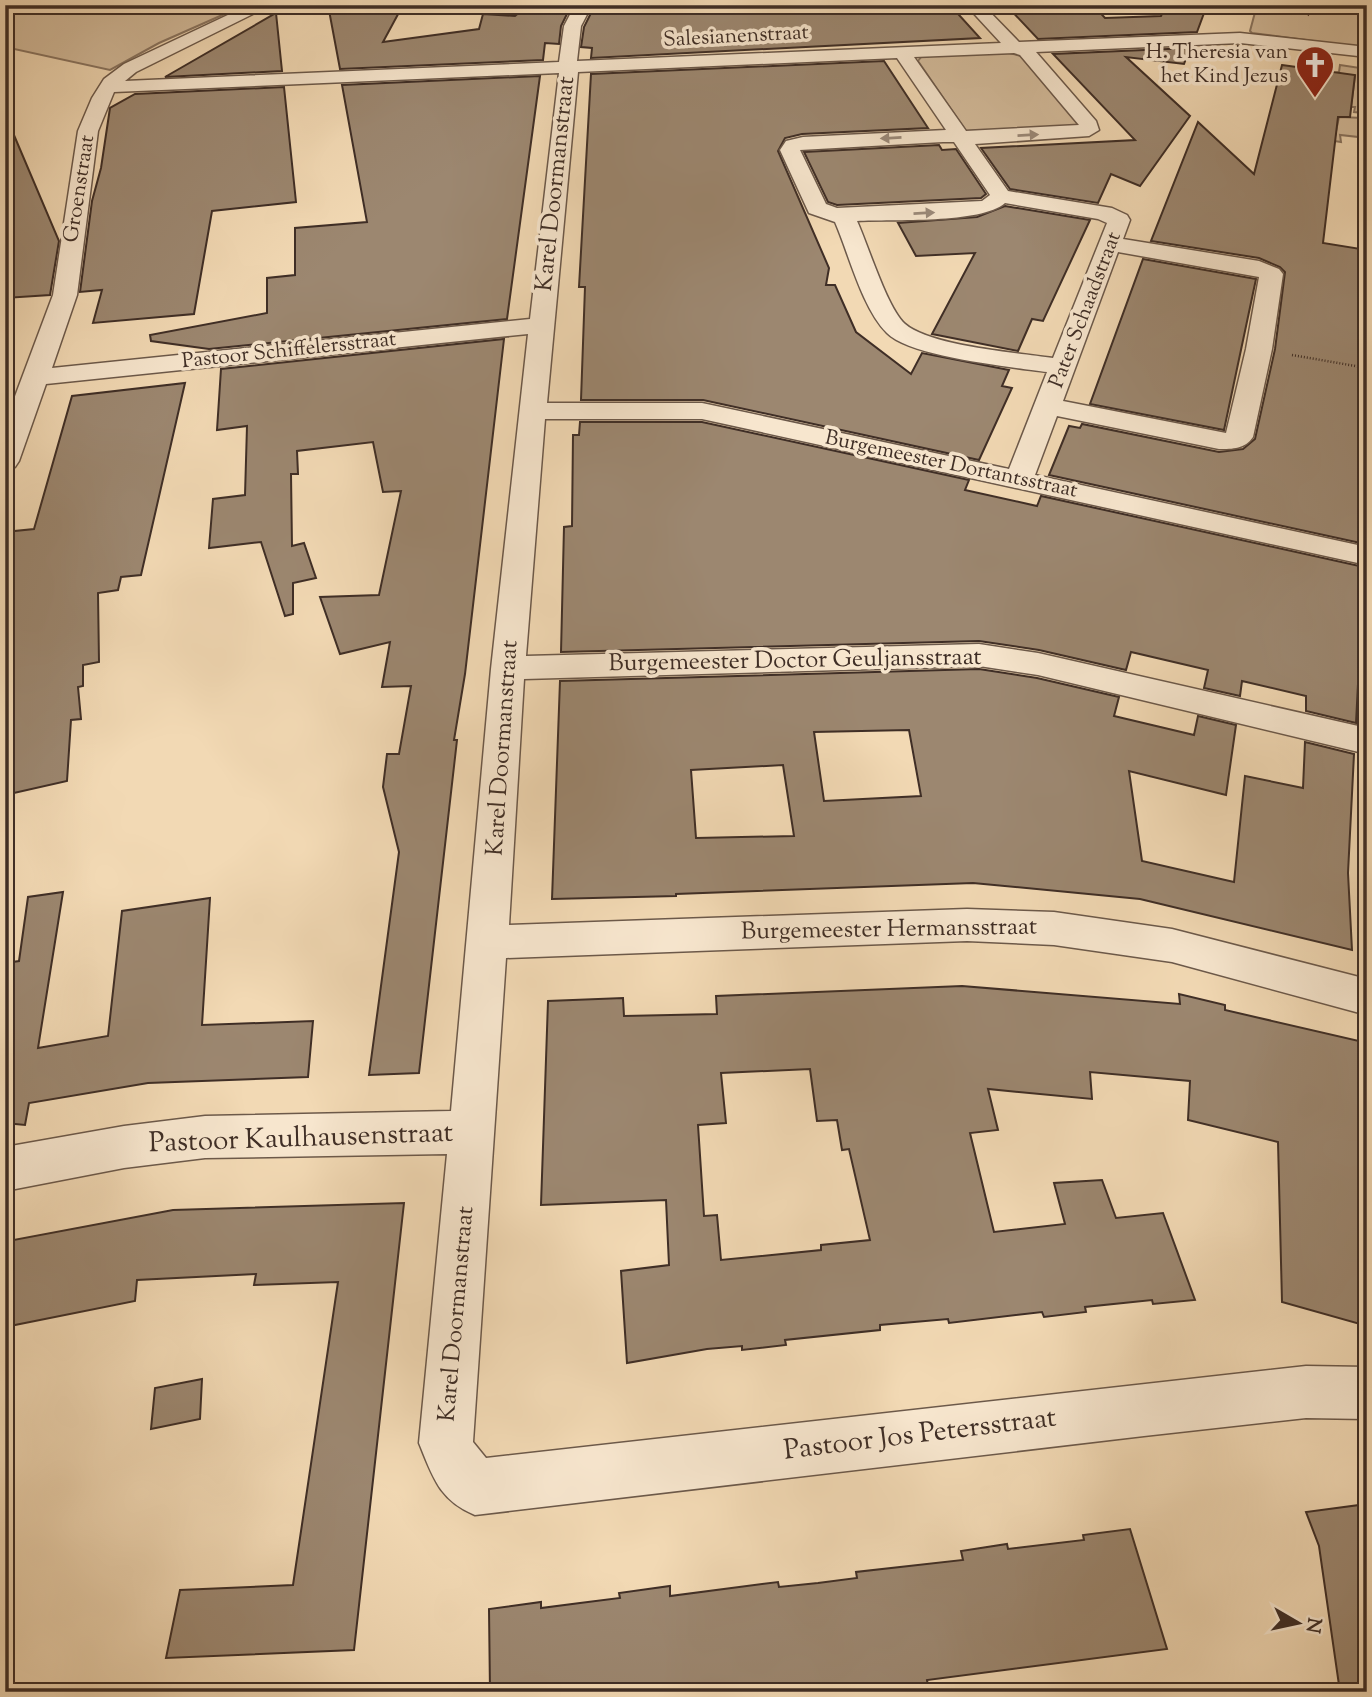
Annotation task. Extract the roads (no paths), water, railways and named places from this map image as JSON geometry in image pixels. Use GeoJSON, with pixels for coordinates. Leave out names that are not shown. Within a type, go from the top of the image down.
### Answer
{"type":"FeatureCollection","features":[{"type":"Feature","properties":{"kind":"street","name":"Groenstraat"},"geometry":{"type":"LineString","coordinates":[[5,460],[65,295],[88,131],[107,87],[121,74],[150,57],[263,5]]}},
{"type":"Feature","properties":{"kind":"street","name":"Karel Doormanstraat"},"geometry":{"type":"LineString","coordinates":[[475,1487],[457,1468],[446,1443],[532,411],[569,68],[567,55],[577,11],[584,5]]}},
{"type":"Feature","properties":{"kind":"street"},"geometry":{"type":"LineString","coordinates":[[902,53],[959,136],[1001,196],[989,206],[976,209],[844,217],[817,208],[790,150],[793,145],[959,136],[1078,133],[1090,129],[1026,51],[1015,48],[974,5]]}},
{"type":"Feature","properties":{"kind":"street"},"geometry":{"type":"LineString","coordinates":[[1357,5],[1367,7]]}},
{"type":"Feature","properties":{"kind":"street"},"geometry":{"type":"LineString","coordinates":[[1240,38],[1245,19]]}},
{"type":"Feature","properties":{"kind":"street","name":"Salesianenstraat"},"geometry":{"type":"LineString","coordinates":[[107,87],[1240,38],[1367,52]]}},
{"type":"Feature","properties":{"kind":"street","name":"Pater Schaadstraat"},"geometry":{"type":"LineString","coordinates":[[1001,196],[1111,215],[1117,217],[1119,223],[1019,480]]}},
{"type":"Feature","properties":{"kind":"street"},"geometry":{"type":"LineString","coordinates":[[844,217],[885,310],[901,334],[932,344],[1064,367]]}},
{"type":"Feature","properties":{"kind":"street"},"geometry":{"type":"LineString","coordinates":[[1048,407],[1219,441],[1232,441],[1239,437],[1259,349],[1271,274],[1259,268],[1111,244]]}},
{"type":"Feature","properties":{"kind":"street","name":"Pastoor Schiffelersstraat"},"geometry":{"type":"LineString","coordinates":[[36,377],[542,324]]}},
{"type":"Feature","properties":{"kind":"street","name":"Burgemeester Dortantsstraat"},"geometry":{"type":"LineString","coordinates":[[532,411],[702,411],[1367,556]]}},
{"type":"Feature","properties":{"kind":"street","name":"Burgemeester Doctor Geuljansstraat"},"geometry":{"type":"LineString","coordinates":[[509,668],[979,655],[1021,660],[1367,741]]}},
{"type":"Feature","properties":{"kind":"street","name":"Burgemeester Hermansstraat"},"geometry":{"type":"LineString","coordinates":[[488,942],[967,925],[1040,926],[1108,934],[1181,948],[1367,997]]}},
{"type":"Feature","properties":{"kind":"street","name":"Pastoor Kaulhausenstraat"},"geometry":{"type":"LineString","coordinates":[[5,1169],[124,1147],[205,1137],[474,1132]]}},
{"type":"Feature","properties":{"kind":"street","name":"Pastoor Jos Petersstraat"},"geometry":{"type":"LineString","coordinates":[[475,1487],[1171,1406],[1306,1392],[1367,1393]]}},
{"type":"Feature","properties":{"kind":"place","name":"H. Theresia van het Kind Jezus"},"geometry":{"type":"Point","coordinates":[1315,99]}}]}
